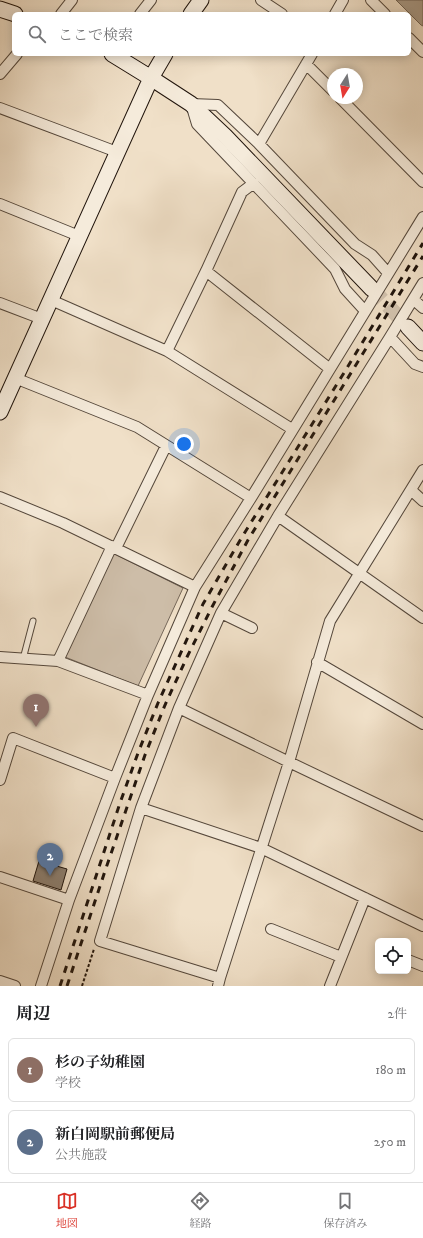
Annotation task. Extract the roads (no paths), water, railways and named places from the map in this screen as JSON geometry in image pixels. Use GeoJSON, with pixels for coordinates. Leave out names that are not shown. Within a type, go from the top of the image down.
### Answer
{"type":"FeatureCollection","features":[{"type":"Feature","properties":{"kind":"street"},"geometry":{"type":"LineString","coordinates":[[63,12],[72,0]]}},
{"type":"Feature","properties":{"kind":"street"},"geometry":{"type":"LineString","coordinates":[[142,12],[151,0]]}},
{"type":"Feature","properties":{"kind":"street"},"geometry":{"type":"LineString","coordinates":[[192,12],[201,0]]}},
{"type":"Feature","properties":{"kind":"street"},"geometry":{"type":"LineString","coordinates":[[261,0],[279,12]]}},
{"type":"Feature","properties":{"kind":"street"},"geometry":{"type":"LineString","coordinates":[[336,12],[343,0]]}},
{"type":"Feature","properties":{"kind":"street"},"geometry":{"type":"LineString","coordinates":[[371,0],[383,12]]}},
{"type":"Feature","properties":{"kind":"street"},"geometry":{"type":"LineString","coordinates":[[0,9],[12,13]]}},
{"type":"Feature","properties":{"kind":"street"},"geometry":{"type":"LineString","coordinates":[[411,40],[423,52]]}},
{"type":"Feature","properties":{"kind":"street"},"geometry":{"type":"LineString","coordinates":[[0,74],[15,56]]}},
{"type":"Feature","properties":{"kind":"street"},"geometry":{"type":"LineString","coordinates":[[115,56],[191,104],[225,136],[372,289]]}},
{"type":"Feature","properties":{"kind":"street"},"geometry":{"type":"LineString","coordinates":[[2,405],[151,78],[164,56]]}},
{"type":"Feature","properties":{"kind":"street"},"geometry":{"type":"LineString","coordinates":[[259,144],[311,56]]}},
{"type":"Feature","properties":{"kind":"street"},"geometry":{"type":"LineString","coordinates":[[306,64],[327,85]]}},
{"type":"Feature","properties":{"kind":"street"},"geometry":{"type":"LineString","coordinates":[[191,104],[218,105],[259,144],[355,244],[372,255],[388,273]]}},
{"type":"Feature","properties":{"kind":"street"},"geometry":{"type":"LineString","coordinates":[[191,104],[196,124],[335,269],[345,289],[365,311]]}},
{"type":"Feature","properties":{"kind":"street"},"geometry":{"type":"LineString","coordinates":[[346,104],[423,182]]}},
{"type":"Feature","properties":{"kind":"street"},"geometry":{"type":"LineString","coordinates":[[0,108],[117,152]]}},
{"type":"Feature","properties":{"kind":"street"},"geometry":{"type":"LineString","coordinates":[[167,351],[242,192],[254,183]]}},
{"type":"Feature","properties":{"kind":"street"},"geometry":{"type":"LineString","coordinates":[[0,204],[79,236]]}},
{"type":"Feature","properties":{"kind":"street"},"geometry":{"type":"LineString","coordinates":[[41,986],[69,900],[115,778],[148,695],[195,586],[251,498],[423,217]]}},
{"type":"Feature","properties":{"kind":"street"},"geometry":{"type":"LineString","coordinates":[[206,271],[330,369]]}},
{"type":"Feature","properties":{"kind":"street"},"geometry":{"type":"LineString","coordinates":[[423,283],[414,300],[278,516],[221,613],[180,708],[141,808],[100,941],[219,982],[289,762],[330,621],[423,470]]}},
{"type":"Feature","properties":{"kind":"street"},"geometry":{"type":"LineString","coordinates":[[51,300],[167,351],[292,430]]}},
{"type":"Feature","properties":{"kind":"street"},"geometry":{"type":"LineString","coordinates":[[414,300],[423,308]]}},
{"type":"Feature","properties":{"kind":"street"},"geometry":{"type":"LineString","coordinates":[[0,303],[42,319]]}},
{"type":"Feature","properties":{"kind":"street"},"geometry":{"type":"LineString","coordinates":[[408,327],[423,343]]}},
{"type":"Feature","properties":{"kind":"street"},"geometry":{"type":"LineString","coordinates":[[390,338],[415,364],[423,367]]}},
{"type":"Feature","properties":{"kind":"street"},"geometry":{"type":"LineString","coordinates":[[15,378],[137,427],[251,498]]}},
{"type":"Feature","properties":{"kind":"street"},"geometry":{"type":"LineString","coordinates":[[58,661],[166,446]]}},
{"type":"Feature","properties":{"kind":"street"},"geometry":{"type":"LineString","coordinates":[[411,490],[423,501]]}},
{"type":"Feature","properties":{"kind":"street"},"geometry":{"type":"LineString","coordinates":[[0,497],[63,523],[195,586]]}},
{"type":"Feature","properties":{"kind":"street"},"geometry":{"type":"LineString","coordinates":[[278,516],[423,618]]}},
{"type":"Feature","properties":{"kind":"street"},"geometry":{"type":"LineString","coordinates":[[221,613],[252,628]]}},
{"type":"Feature","properties":{"kind":"street"},"geometry":{"type":"LineString","coordinates":[[0,657],[58,661],[148,695]]}},
{"type":"Feature","properties":{"kind":"street"},"geometry":{"type":"LineString","coordinates":[[317,662],[423,724]]}},
{"type":"Feature","properties":{"kind":"street"},"geometry":{"type":"LineString","coordinates":[[180,708],[423,826]]}},
{"type":"Feature","properties":{"kind":"street"},"geometry":{"type":"LineString","coordinates":[[0,780],[13,738],[115,778]]}},
{"type":"Feature","properties":{"kind":"street"},"geometry":{"type":"LineString","coordinates":[[141,808],[261,848],[423,926]]}},
{"type":"Feature","properties":{"kind":"street"},"geometry":{"type":"LineString","coordinates":[[0,877],[69,900]]}},
{"type":"Feature","properties":{"kind":"street"},"geometry":{"type":"LineString","coordinates":[[330,986],[365,898]]}},
{"type":"Feature","properties":{"kind":"street"},"geometry":{"type":"LineString","coordinates":[[271,929],[341,957]]}},
{"type":"Feature","properties":{"kind":"street"},"geometry":{"type":"LineString","coordinates":[[411,961],[423,966]]}},
{"type":"Feature","properties":{"kind":"street"},"geometry":{"type":"LineString","coordinates":[[0,981],[14,986]]}},
{"type":"Feature","properties":{"kind":"lane"},"geometry":{"type":"LineString","coordinates":[[23,659],[33,621]]}},
{"type":"Feature","properties":{"kind":"tunnel"},"geometry":{"type":"LineString","coordinates":[[372,289],[408,327]]}},
{"type":"Feature","properties":{"kind":"railway"},"geometry":{"type":"LineString","coordinates":[[60,986],[138,753],[158,703],[203,604],[242,537],[423,243]]}},
{"type":"Feature","properties":{"kind":"railway"},"geometry":{"type":"LineString","coordinates":[[67,986],[145,755],[165,705],[187,657],[248,540],[423,256]]}},
{"type":"Feature","properties":{"kind":"place","name":"杉の子幼稚園"},"geometry":{"type":"Point","coordinates":[36,727]}},
{"type":"Feature","properties":{"kind":"place","name":"新白岡駅前郵便局"},"geometry":{"type":"Point","coordinates":[50,876]}}]}
